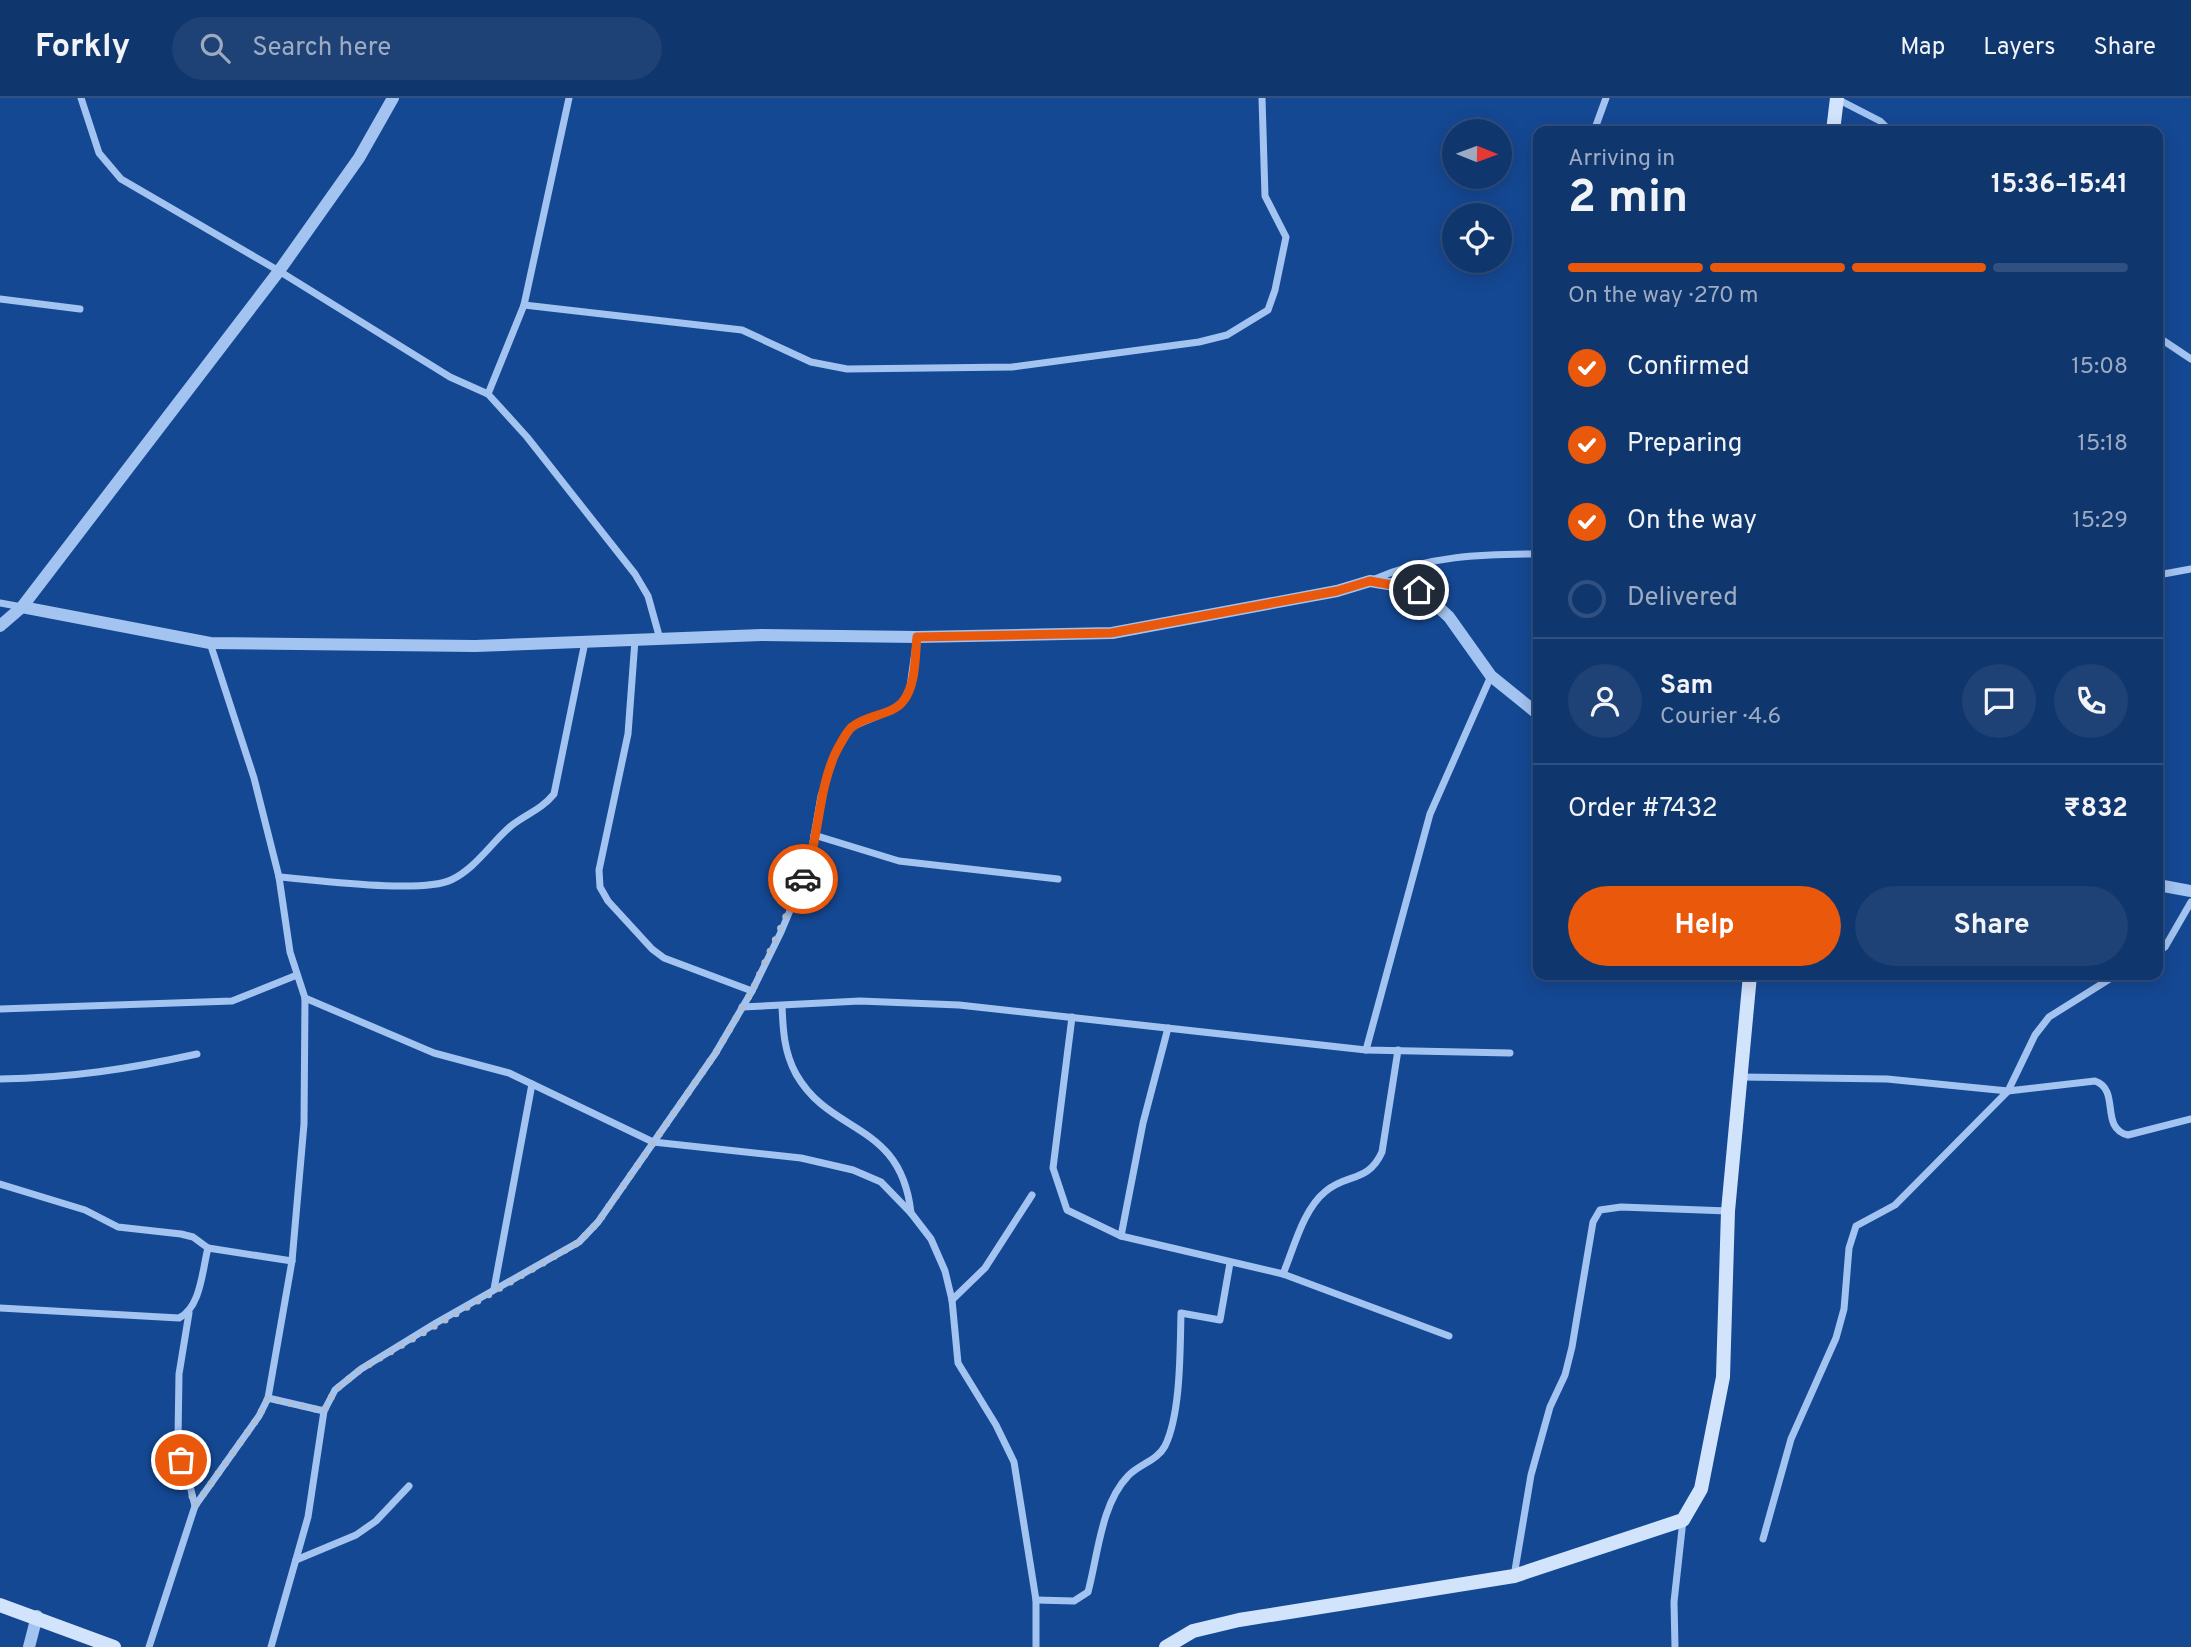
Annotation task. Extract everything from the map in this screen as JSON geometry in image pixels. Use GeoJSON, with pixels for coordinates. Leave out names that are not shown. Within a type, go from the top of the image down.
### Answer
{"type":"FeatureCollection","features":[{"type":"Feature","properties":{"kind":"main road"},"geometry":{"type":"LineString","coordinates":[[1834,126],[1837,98]]}},
{"type":"Feature","properties":{"kind":"main road"},"geometry":{"type":"LineString","coordinates":[[1166,1647],[1193,1631],[1239,1620],[1514,1576],[1683,1520],[1702,1489],[1723,1377],[1728,1211],[1750,980]]}},
{"type":"Feature","properties":{"kind":"main road"},"geometry":{"type":"LineString","coordinates":[[0,1605],[37,1616],[114,1647]]}},
{"type":"Feature","properties":{"kind":"street"},"geometry":{"type":"LineString","coordinates":[[82,98],[99,153],[121,179],[279,271],[450,377],[488,394],[527,437],[635,574],[648,596],[660,639]]}},
{"type":"Feature","properties":{"kind":"street"},"geometry":{"type":"LineString","coordinates":[[0,626],[22,607],[279,271],[359,158],[393,98]]}},
{"type":"Feature","properties":{"kind":"street"},"geometry":{"type":"LineString","coordinates":[[488,394],[524,305],[569,98]]}},
{"type":"Feature","properties":{"kind":"street"},"geometry":{"type":"LineString","coordinates":[[524,305],[742,330],[811,362],[847,369],[1012,368],[1199,342],[1227,335],[1268,310],[1283,259],[1286,237],[1265,196],[1262,98]]}},
{"type":"Feature","properties":{"kind":"street"},"geometry":{"type":"LineString","coordinates":[[1596,126],[1606,98]]}},
{"type":"Feature","properties":{"kind":"street"},"geometry":{"type":"LineString","coordinates":[[1837,98],[1885,126]]}},
{"type":"Feature","properties":{"kind":"street"},"geometry":{"type":"LineString","coordinates":[[0,299],[80,309]]}},
{"type":"Feature","properties":{"kind":"street"},"geometry":{"type":"LineString","coordinates":[[2163,340],[2191,359]]}},
{"type":"Feature","properties":{"kind":"street"},"geometry":{"type":"LineString","coordinates":[[0,603],[210,643],[475,646],[761,635],[917,637],[1111,633],[1288,601],[1370,581],[1397,569],[1429,561],[1495,554],[1533,554]]}},
{"type":"Feature","properties":{"kind":"street"},"geometry":{"type":"LineString","coordinates":[[2163,574],[2191,569]]}},
{"type":"Feature","properties":{"kind":"street"},"geometry":{"type":"LineString","coordinates":[[1370,581],[1419,590],[1449,617],[1491,676],[1533,710]]}},
{"type":"Feature","properties":{"kind":"street"},"geometry":{"type":"LineString","coordinates":[[271,1647],[308,1517],[324,1411],[335,1390],[361,1369],[579,1242],[598,1222],[715,1054],[752,991],[781,932],[809,865],[821,796],[835,754],[851,727],[894,709],[904,700],[910,687],[917,637]]}},
{"type":"Feature","properties":{"kind":"street"},"geometry":{"type":"LineString","coordinates":[[635,640],[628,734],[599,870],[600,887],[608,901],[664,958],[752,991]]}},
{"type":"Feature","properties":{"kind":"street"},"geometry":{"type":"LineString","coordinates":[[279,877],[371,885],[437,884],[460,875],[510,827],[542,809],[554,794],[585,642]]}},
{"type":"Feature","properties":{"kind":"street"},"geometry":{"type":"LineString","coordinates":[[149,1647],[195,1506],[259,1416],[268,1398],[292,1261],[304,1124],[305,998],[297,975],[279,877],[254,778],[210,643]]}},
{"type":"Feature","properties":{"kind":"street"},"geometry":{"type":"LineString","coordinates":[[1366,1050],[1430,814],[1491,676]]}},
{"type":"Feature","properties":{"kind":"street"},"geometry":{"type":"LineString","coordinates":[[814,835],[899,862],[1058,879]]}},
{"type":"Feature","properties":{"kind":"street"},"geometry":{"type":"LineString","coordinates":[[2163,886],[2191,891]]}},
{"type":"Feature","properties":{"kind":"street"},"geometry":{"type":"LineString","coordinates":[[2163,948],[2191,902]]}},
{"type":"Feature","properties":{"kind":"street"},"geometry":{"type":"LineString","coordinates":[[0,1009],[232,1001],[297,975]]}},
{"type":"Feature","properties":{"kind":"street"},"geometry":{"type":"LineString","coordinates":[[1763,1539],[1791,1439],[1842,1319],[1849,1248],[1856,1226],[1895,1205],[2008,1091],[2035,1035],[2049,1017],[2108,980]]}},
{"type":"Feature","properties":{"kind":"street"},"geometry":{"type":"LineString","coordinates":[[305,998],[434,1053],[509,1073],[653,1142],[801,1158],[853,1170],[881,1182],[911,1213],[931,1239],[945,1271],[953,1300],[958,1363],[996,1425],[1014,1462],[1036,1600],[1036,1647]]}},
{"type":"Feature","properties":{"kind":"street"},"geometry":{"type":"LineString","coordinates":[[742,1007],[860,1001],[959,1005],[1366,1050],[1510,1053]]}},
{"type":"Feature","properties":{"kind":"street"},"geometry":{"type":"LineString","coordinates":[[782,1006],[784,1044],[796,1075],[823,1104],[870,1136],[893,1157],[908,1185],[911,1213]]}},
{"type":"Feature","properties":{"kind":"street"},"geometry":{"type":"LineString","coordinates":[[1072,1017],[1053,1168],[1067,1210],[1121,1236],[1283,1274],[1449,1336]]}},
{"type":"Feature","properties":{"kind":"street"},"geometry":{"type":"LineString","coordinates":[[1121,1236],[1143,1123],[1168,1028]]}},
{"type":"Feature","properties":{"kind":"street"},"geometry":{"type":"LineString","coordinates":[[1283,1274],[1313,1205],[1327,1190],[1365,1174],[1377,1164],[1382,1152],[1398,1050]]}},
{"type":"Feature","properties":{"kind":"street"},"geometry":{"type":"LineString","coordinates":[[0,1079],[61,1078],[119,1072],[197,1054]]}},
{"type":"Feature","properties":{"kind":"street"},"geometry":{"type":"LineString","coordinates":[[1740,1077],[1887,1079],[2008,1091],[2087,1081],[2102,1083],[2108,1093],[2113,1126],[2119,1133],[2128,1135],[2191,1119]]}},
{"type":"Feature","properties":{"kind":"street"},"geometry":{"type":"LineString","coordinates":[[495,1289],[532,1084]]}},
{"type":"Feature","properties":{"kind":"street"},"geometry":{"type":"LineString","coordinates":[[0,1184],[85,1210],[118,1227],[181,1234],[193,1237],[208,1248],[292,1261]]}},
{"type":"Feature","properties":{"kind":"street"},"geometry":{"type":"LineString","coordinates":[[953,1300],[985,1268],[1032,1195]]}},
{"type":"Feature","properties":{"kind":"street"},"geometry":{"type":"LineString","coordinates":[[1514,1576],[1531,1475],[1550,1406],[1565,1375],[1593,1222],[1600,1210],[1621,1207],[1728,1211]]}},
{"type":"Feature","properties":{"kind":"street"},"geometry":{"type":"LineString","coordinates":[[195,1506],[177,1438],[179,1374],[189,1313],[208,1248]]}},
{"type":"Feature","properties":{"kind":"street"},"geometry":{"type":"LineString","coordinates":[[1036,1600],[1074,1601],[1088,1592],[1116,1492],[1129,1475],[1160,1454],[1166,1443],[1178,1387],[1181,1313],[1220,1320],[1230,1263]]}},
{"type":"Feature","properties":{"kind":"street"},"geometry":{"type":"LineString","coordinates":[[0,1308],[179,1318],[189,1313]]}},
{"type":"Feature","properties":{"kind":"street"},"geometry":{"type":"LineString","coordinates":[[268,1398],[324,1411]]}},
{"type":"Feature","properties":{"kind":"street"},"geometry":{"type":"LineString","coordinates":[[296,1560],[356,1535],[376,1521],[409,1486]]}},
{"type":"Feature","properties":{"kind":"street"},"geometry":{"type":"LineString","coordinates":[[1675,1647],[1674,1602],[1683,1520]]}},
{"type":"Feature","properties":{"kind":"street"},"geometry":{"type":"LineString","coordinates":[[29,1647],[37,1616]]}},
{"type":"Feature","properties":{"kind":"way so far"},"geometry":{"type":"LineString","coordinates":[[181,1460],[195,1506],[259,1416],[268,1398],[324,1411],[335,1390],[361,1369],[579,1242],[598,1222],[715,1054],[752,991],[803,879]]}},
{"type":"Feature","properties":{"kind":"route"},"geometry":{"type":"LineString","coordinates":[[803,879],[809,865],[821,796],[835,754],[851,727],[894,709],[904,700],[910,687],[917,637],[1111,633],[1337,591],[1370,581],[1402,584],[1419,590]]}}]}
